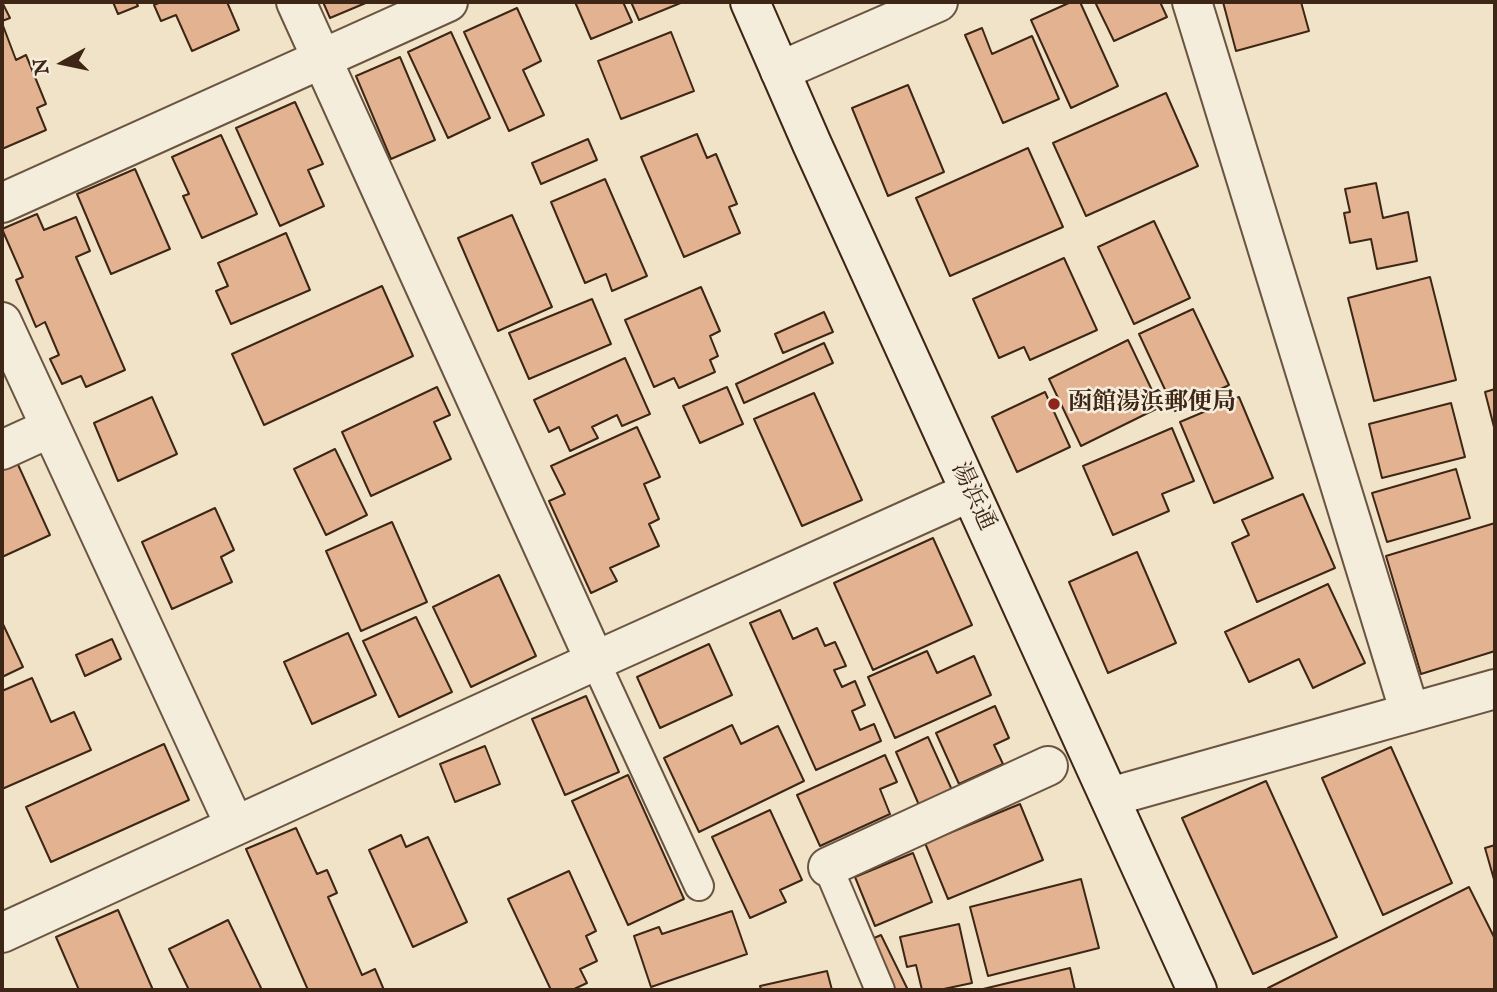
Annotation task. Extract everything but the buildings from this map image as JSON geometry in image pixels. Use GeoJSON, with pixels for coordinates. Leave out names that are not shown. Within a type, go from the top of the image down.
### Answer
{"type":"FeatureCollection","features":[{"type":"Feature","properties":{"kind":"street"},"geometry":{"type":"LineString","coordinates":[[296,2],[595,661]]}},
{"type":"Feature","properties":{"kind":"street"},"geometry":{"type":"LineString","coordinates":[[2,203],[448,2]]}},
{"type":"Feature","properties":{"kind":"street","name":"湯浜通"},"geometry":{"type":"LineString","coordinates":[[750,2],[1197,990]]}},
{"type":"Feature","properties":{"kind":"street"},"geometry":{"type":"LineString","coordinates":[[780,71],[938,2]]}},
{"type":"Feature","properties":{"kind":"street"},"geometry":{"type":"LineString","coordinates":[[1192,2],[1410,713]]}},
{"type":"Feature","properties":{"kind":"street"},"geometry":{"type":"LineString","coordinates":[[2,322],[235,826]]}},
{"type":"Feature","properties":{"kind":"street"},"geometry":{"type":"LineString","coordinates":[[2,450],[50,428]]}},
{"type":"Feature","properties":{"kind":"street"},"geometry":{"type":"LineString","coordinates":[[2,933],[970,492]]}},
{"type":"Feature","properties":{"kind":"street"},"geometry":{"type":"LineString","coordinates":[[1110,797],[1495,689]]}},
{"type":"Feature","properties":{"kind":"street"},"geometry":{"type":"LineString","coordinates":[[828,867],[1048,766]]}},
{"type":"Feature","properties":{"kind":"lane"},"geometry":{"type":"LineString","coordinates":[[595,661],[699,886]]}},
{"type":"Feature","properties":{"kind":"lane"},"geometry":{"type":"LineString","coordinates":[[828,867],[880,990]]}},
{"type":"Feature","properties":{"kind":"place","name":"函館湯浜郵便局"},"geometry":{"type":"Point","coordinates":[1054,404]}}]}
